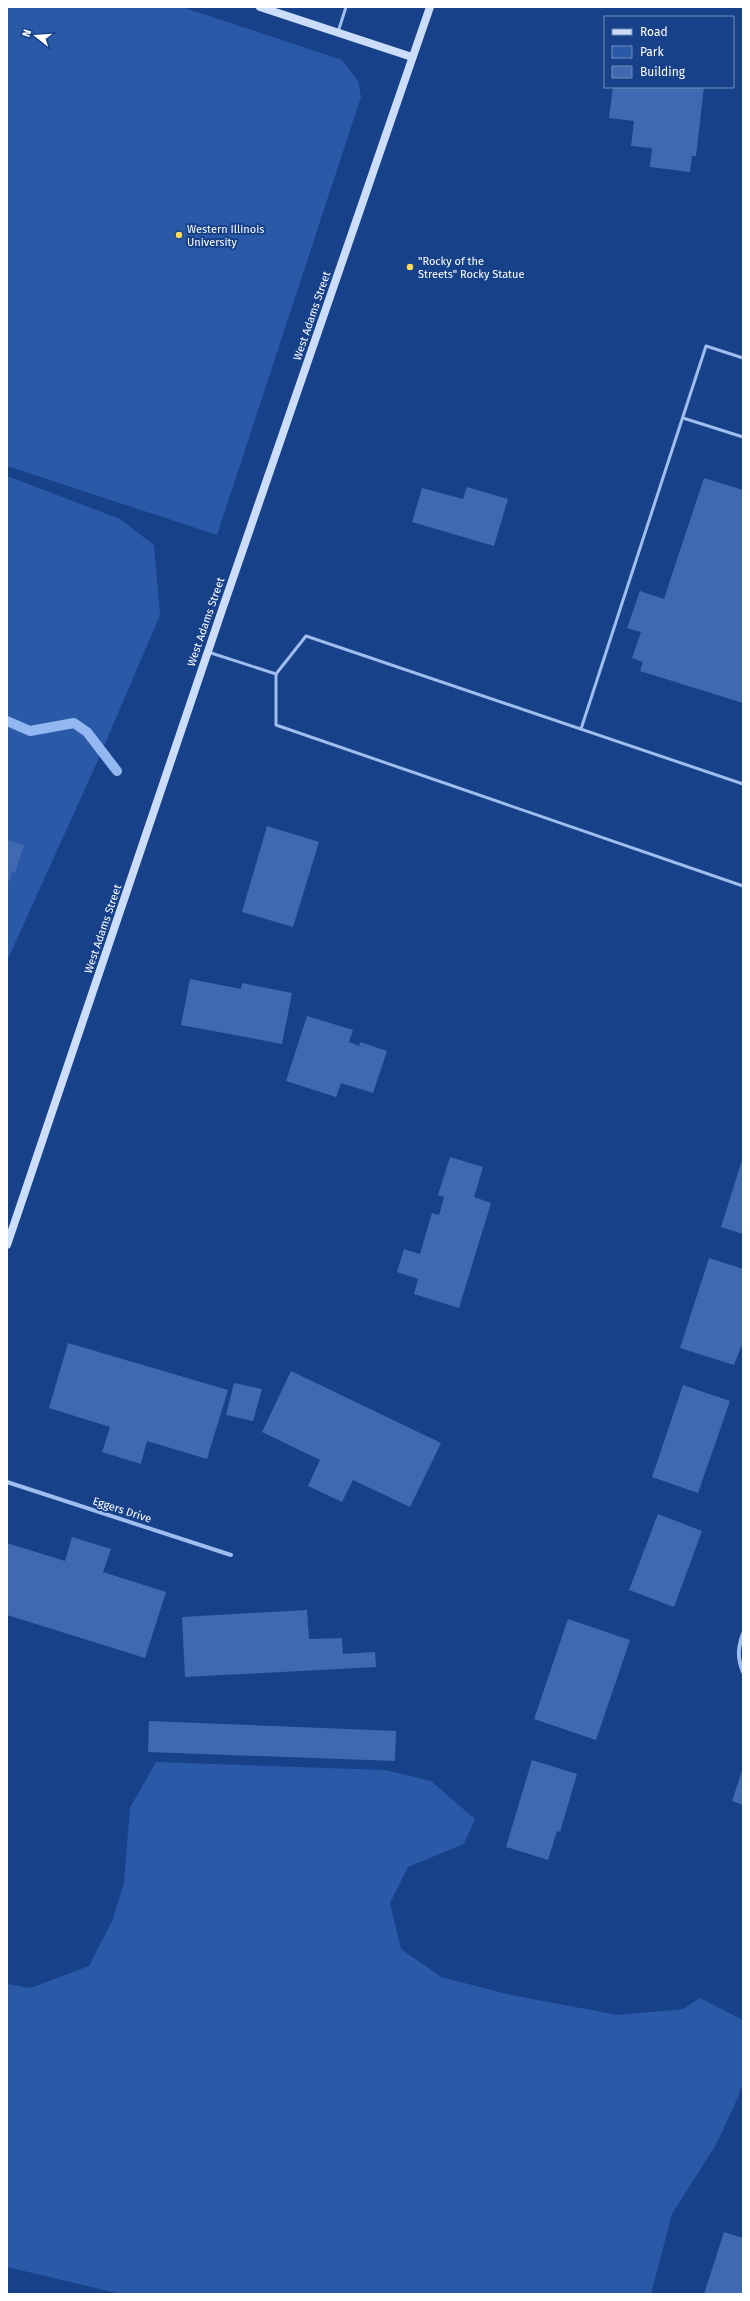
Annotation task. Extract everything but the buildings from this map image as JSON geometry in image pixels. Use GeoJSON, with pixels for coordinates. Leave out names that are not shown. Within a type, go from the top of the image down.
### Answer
{"type":"FeatureCollection","features":[{"type":"Feature","properties":{"kind":"street"},"geometry":{"type":"LineString","coordinates":[[260,7],[412,57]]}},
{"type":"Feature","properties":{"kind":"street","name":"West Adams Street"},"geometry":{"type":"LineString","coordinates":[[7,1245],[208,652],[430,7]]}},
{"type":"Feature","properties":{"kind":"street","name":"Eggers Drive"},"geometry":{"type":"LineString","coordinates":[[7,1482],[231,1555]]}},
{"type":"Feature","properties":{"kind":"street"},"geometry":{"type":"LineString","coordinates":[[743,1634],[738,1648],[739,1661],[743,1672]]}},
{"type":"Feature","properties":{"kind":"lane"},"geometry":{"type":"LineString","coordinates":[[338,32],[346,7]]}},
{"type":"Feature","properties":{"kind":"lane"},"geometry":{"type":"LineString","coordinates":[[580,729],[706,346],[743,358]]}},
{"type":"Feature","properties":{"kind":"lane"},"geometry":{"type":"LineString","coordinates":[[682,418],[743,437]]}},
{"type":"Feature","properties":{"kind":"lane"},"geometry":{"type":"LineString","coordinates":[[743,784],[306,636],[276,674],[276,725],[743,886]]}},
{"type":"Feature","properties":{"kind":"lane"},"geometry":{"type":"LineString","coordinates":[[208,652],[276,674]]}},
{"type":"Feature","properties":{"kind":"green space","name":"Western Illinois University"},"geometry":{"type":"Polygon","coordinates":[[[7,7],[182,7],[342,60],[358,81],[361,97],[217,535],[7,466],[7,7]]]}},
{"type":"Feature","properties":{"kind":"green space"},"geometry":{"type":"Polygon","coordinates":[[[7,476],[120,519],[154,545],[160,615],[98,760],[7,961],[7,476]]]}},
{"type":"Feature","properties":{"kind":"green space"},"geometry":{"type":"Polygon","coordinates":[[[156,1762],[385,1770],[431,1781],[475,1819],[464,1844],[408,1867],[390,1903],[401,1949],[441,1977],[511,1995],[618,2015],[683,2009],[700,1998],[743,2020],[743,2082],[738,2097],[717,2143],[672,2214],[651,2294],[121,2294],[7,2267],[7,1984],[30,1988],[89,1966],[112,1921],[124,1883],[130,1808],[156,1762]]]}},
{"type":"Feature","properties":{"kind":"waterway"},"geometry":{"type":"LineString","coordinates":[[7,721],[30,731],[74,723],[87,732],[117,771]]}},
{"type":"Feature","properties":{"kind":"place","name":"Western Illinois University"},"geometry":{"type":"Point","coordinates":[179,235]}},
{"type":"Feature","properties":{"kind":"place","name":"\"Rocky of the Streets\" Rocky Statue"},"geometry":{"type":"Point","coordinates":[410,267]}}]}
